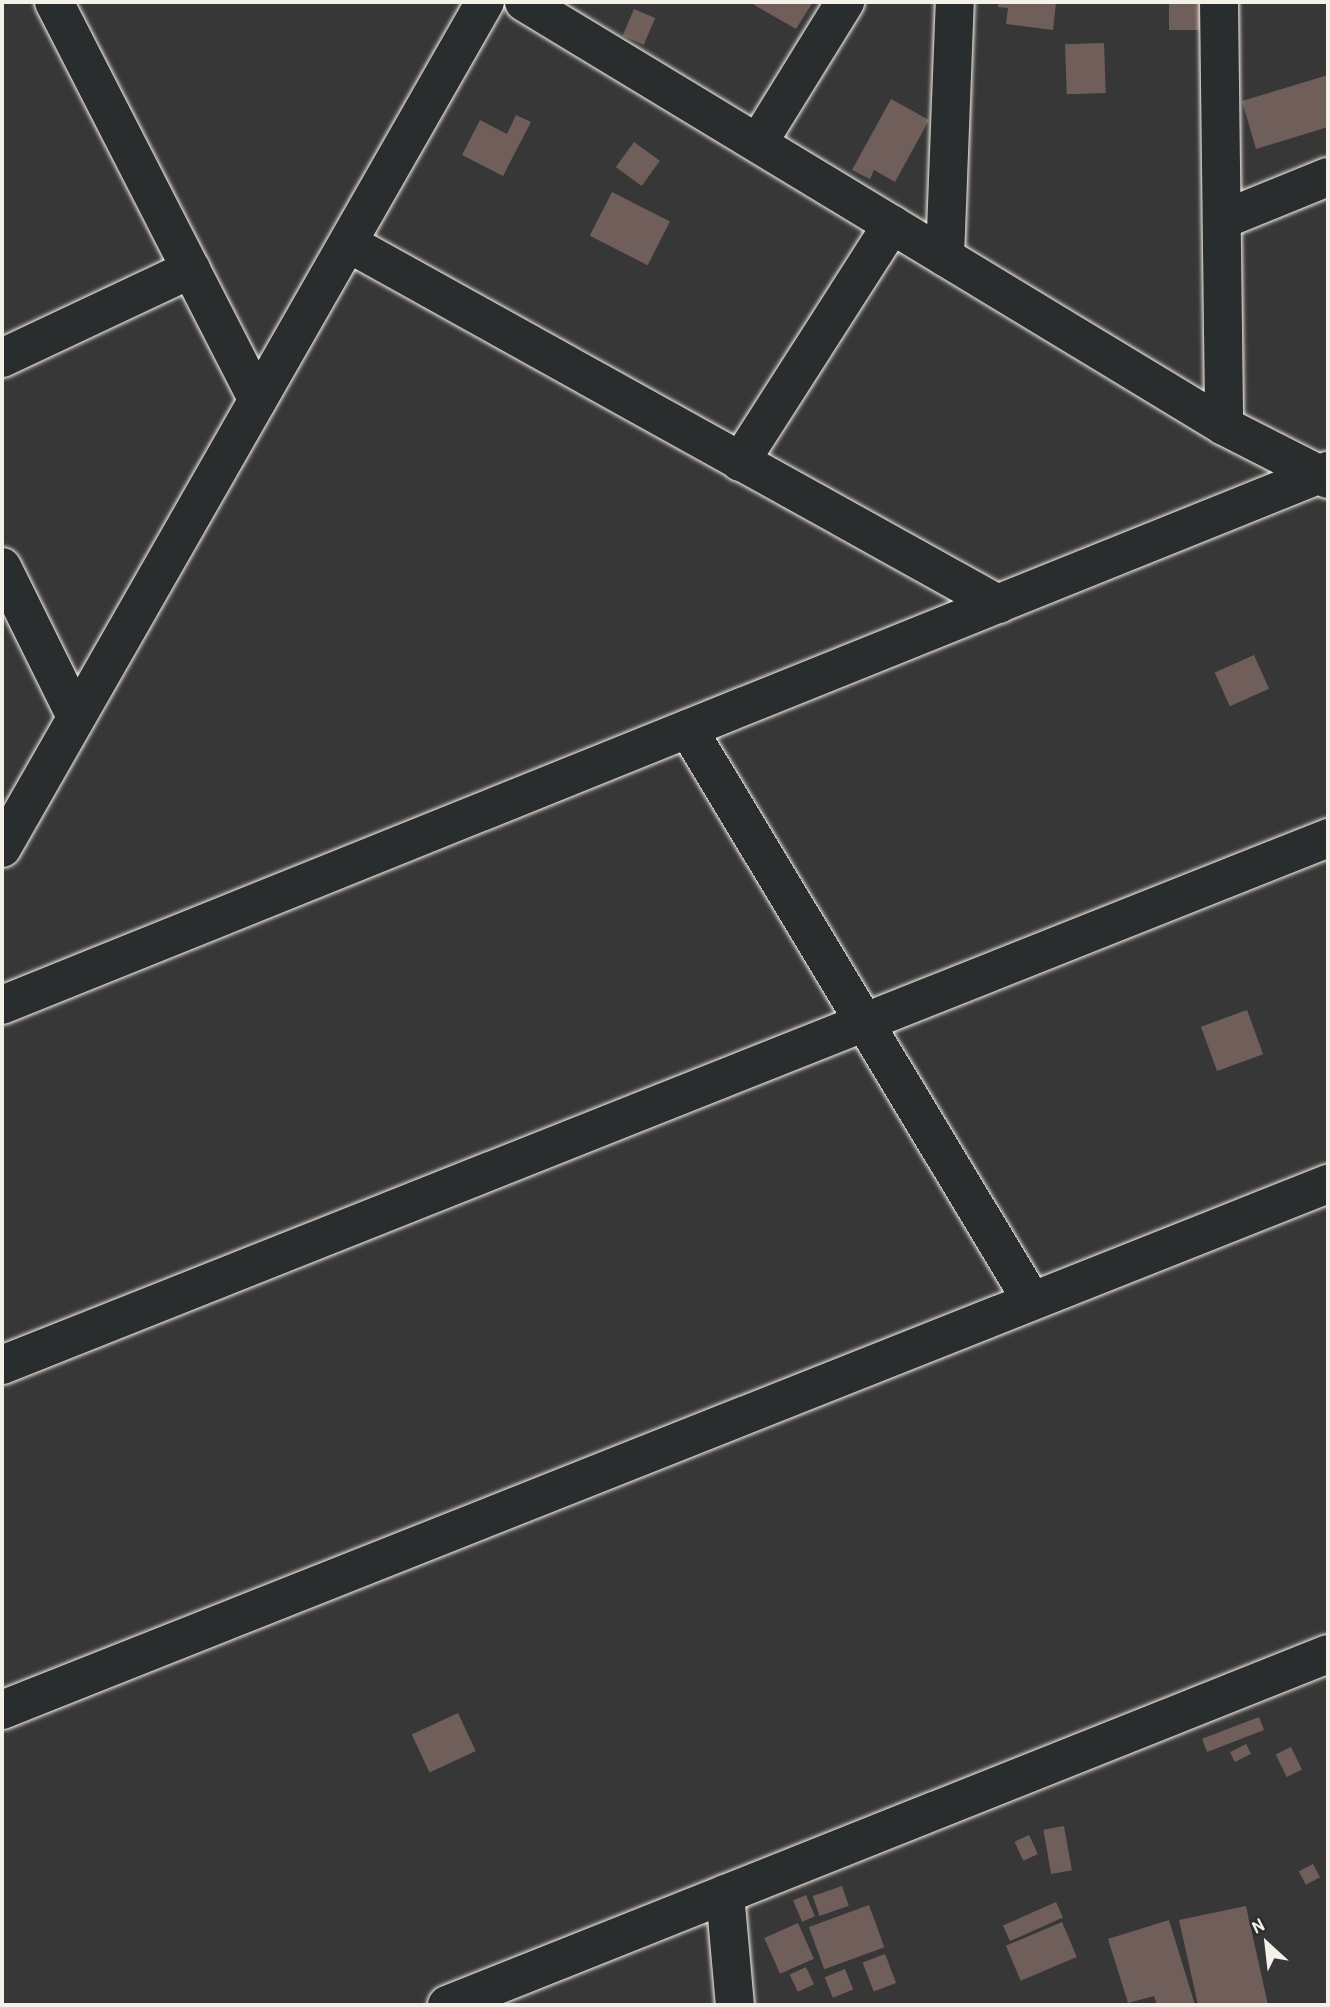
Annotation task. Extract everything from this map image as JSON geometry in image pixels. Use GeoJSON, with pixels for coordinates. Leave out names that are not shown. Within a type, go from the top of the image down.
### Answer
{"type":"FeatureCollection","features":[{"type":"Feature","properties":{"kind":"street"},"geometry":{"type":"LineString","coordinates":[[54,2],[258,400]]}},
{"type":"Feature","properties":{"kind":"street"},"geometry":{"type":"LineString","coordinates":[[2,848],[485,2]]}},
{"type":"Feature","properties":{"kind":"street"},"geometry":{"type":"LineString","coordinates":[[524,2],[1224,426],[1326,475]]}},
{"type":"Feature","properties":{"kind":"street"},"geometry":{"type":"LineString","coordinates":[[758,143],[845,2]]}},
{"type":"Feature","properties":{"kind":"street"},"geometry":{"type":"LineString","coordinates":[[945,257],[955,2]]}},
{"type":"Feature","properties":{"kind":"street"},"geometry":{"type":"LineString","coordinates":[[1219,2],[1224,426]]}},
{"type":"Feature","properties":{"kind":"street"},"geometry":{"type":"LineString","coordinates":[[1222,220],[1328,177]]}},
{"type":"Feature","properties":{"kind":"street"},"geometry":{"type":"LineString","coordinates":[[740,462],[892,224]]}},
{"type":"Feature","properties":{"kind":"street"},"geometry":{"type":"LineString","coordinates":[[348,243],[998,604]]}},
{"type":"Feature","properties":{"kind":"street"},"geometry":{"type":"LineString","coordinates":[[2,358],[191,269]]}},
{"type":"Feature","properties":{"kind":"street"},"geometry":{"type":"LineString","coordinates":[[2,1005],[998,604],[1326,475]]}},
{"type":"Feature","properties":{"kind":"street"},"geometry":{"type":"LineString","coordinates":[[2,567],[76,717]]}},
{"type":"Feature","properties":{"kind":"street"},"geometry":{"type":"LineString","coordinates":[[688,729],[1032,1301]]}},
{"type":"Feature","properties":{"kind":"street"},"geometry":{"type":"LineString","coordinates":[[2,1365],[1328,838]]}},
{"type":"Feature","properties":{"kind":"street"},"geometry":{"type":"LineString","coordinates":[[2,1710],[1328,1184]]}},
{"type":"Feature","properties":{"kind":"street"},"geometry":{"type":"LineString","coordinates":[[447,2005],[1328,1654]]}},
{"type":"Feature","properties":{"kind":"street"},"geometry":{"type":"LineString","coordinates":[[725,1894],[734,2005]]}},
{"type":"Feature","properties":{"kind":"building"},"geometry":{"type":"Polygon","coordinates":[[[749,2],[813,2],[796,29],[749,2]]]}},
{"type":"Feature","properties":{"kind":"building"},"geometry":{"type":"Polygon","coordinates":[[[999,2],[1056,2],[1053,30],[1006,24],[1008,8],[998,7],[999,2]]]}},
{"type":"Feature","properties":{"kind":"building"},"geometry":{"type":"Polygon","coordinates":[[[1169,2],[1207,2],[1207,30],[1169,30],[1169,2]]]}},
{"type":"Feature","properties":{"kind":"building"},"geometry":{"type":"Polygon","coordinates":[[[634,9],[655,18],[644,45],[623,36],[634,9]]]}},
{"type":"Feature","properties":{"kind":"building"},"geometry":{"type":"Polygon","coordinates":[[[1104,43],[1106,93],[1067,94],[1065,44],[1104,43]]]}},
{"type":"Feature","properties":{"kind":"building"},"geometry":{"type":"Polygon","coordinates":[[[1328,75],[1328,127],[1256,149],[1242,101],[1328,75]]]}},
{"type":"Feature","properties":{"kind":"building"},"geometry":{"type":"Polygon","coordinates":[[[891,99],[929,120],[895,182],[874,170],[870,179],[852,170],[891,99]]]}},
{"type":"Feature","properties":{"kind":"building"},"geometry":{"type":"Polygon","coordinates":[[[516,115],[531,122],[503,176],[462,155],[480,120],[507,134],[516,115]]]}},
{"type":"Feature","properties":{"kind":"building"},"geometry":{"type":"Polygon","coordinates":[[[634,142],[660,161],[642,186],[616,167],[634,142]]]}},
{"type":"Feature","properties":{"kind":"building"},"geometry":{"type":"Polygon","coordinates":[[[612,192],[670,222],[648,265],[590,236],[612,192]]]}},
{"type":"Feature","properties":{"kind":"building"},"geometry":{"type":"Polygon","coordinates":[[[1254,655],[1269,689],[1230,706],[1215,672],[1254,655]]]}},
{"type":"Feature","properties":{"kind":"building"},"geometry":{"type":"Polygon","coordinates":[[[1247,1010],[1263,1054],[1217,1071],[1201,1027],[1247,1010]]]}},
{"type":"Feature","properties":{"kind":"building"},"geometry":{"type":"Polygon","coordinates":[[[458,1713],[476,1751],[430,1773],[412,1735],[458,1713]]]}},
{"type":"Feature","properties":{"kind":"building"},"geometry":{"type":"Polygon","coordinates":[[[1259,1717],[1264,1730],[1207,1752],[1202,1739],[1259,1717]]]}},
{"type":"Feature","properties":{"kind":"building"},"geometry":{"type":"Polygon","coordinates":[[[1246,1744],[1251,1754],[1235,1762],[1230,1752],[1246,1744]]]}},
{"type":"Feature","properties":{"kind":"building"},"geometry":{"type":"Polygon","coordinates":[[[1291,1747],[1302,1769],[1287,1777],[1276,1754],[1291,1747]]]}},
{"type":"Feature","properties":{"kind":"building"},"geometry":{"type":"Polygon","coordinates":[[[1064,1826],[1072,1870],[1051,1874],[1043,1830],[1064,1826]]]}},
{"type":"Feature","properties":{"kind":"building"},"geometry":{"type":"Polygon","coordinates":[[[1029,1835],[1038,1854],[1023,1861],[1014,1842],[1029,1835]]]}},
{"type":"Feature","properties":{"kind":"building"},"geometry":{"type":"Polygon","coordinates":[[[1313,1864],[1320,1877],[1306,1885],[1299,1872],[1313,1864]]]}},
{"type":"Feature","properties":{"kind":"building"},"geometry":{"type":"Polygon","coordinates":[[[842,1886],[849,1906],[820,1916],[813,1896],[842,1886]]]}},
{"type":"Feature","properties":{"kind":"building"},"geometry":{"type":"Polygon","coordinates":[[[806,1895],[815,1916],[802,1922],[793,1900],[806,1895]]]}},
{"type":"Feature","properties":{"kind":"building"},"geometry":{"type":"Polygon","coordinates":[[[1056,1902],[1063,1918],[1010,1941],[1003,1926],[1056,1902]]]}},
{"type":"Feature","properties":{"kind":"building"},"geometry":{"type":"Polygon","coordinates":[[[869,1905],[884,1947],[824,1969],[809,1927],[869,1905]]]}},
{"type":"Feature","properties":{"kind":"building"},"geometry":{"type":"Polygon","coordinates":[[[1246,1906],[1268,2005],[1198,2005],[1179,1920],[1246,1906]]]}},
{"type":"Feature","properties":{"kind":"building"},"geometry":{"type":"Polygon","coordinates":[[[1169,1920],[1195,2005],[1157,2005],[1154,1996],[1128,2003],[1108,1939],[1169,1920]]]}},
{"type":"Feature","properties":{"kind":"building"},"geometry":{"type":"Polygon","coordinates":[[[1062,1922],[1077,1957],[1021,1981],[1006,1946],[1062,1922]]]}},
{"type":"Feature","properties":{"kind":"building"},"geometry":{"type":"Polygon","coordinates":[[[798,1923],[814,1959],[780,1974],[764,1938],[798,1923]]]}},
{"type":"Feature","properties":{"kind":"building"},"geometry":{"type":"Polygon","coordinates":[[[885,1954],[896,1983],[874,1992],[863,1963],[885,1954]]]}},
{"type":"Feature","properties":{"kind":"building"},"geometry":{"type":"Polygon","coordinates":[[[806,1967],[814,1984],[798,1992],[790,1975],[806,1967]]]}},
{"type":"Feature","properties":{"kind":"building"},"geometry":{"type":"Polygon","coordinates":[[[845,1969],[853,1989],[833,1998],[825,1977],[845,1969]]]}}]}
